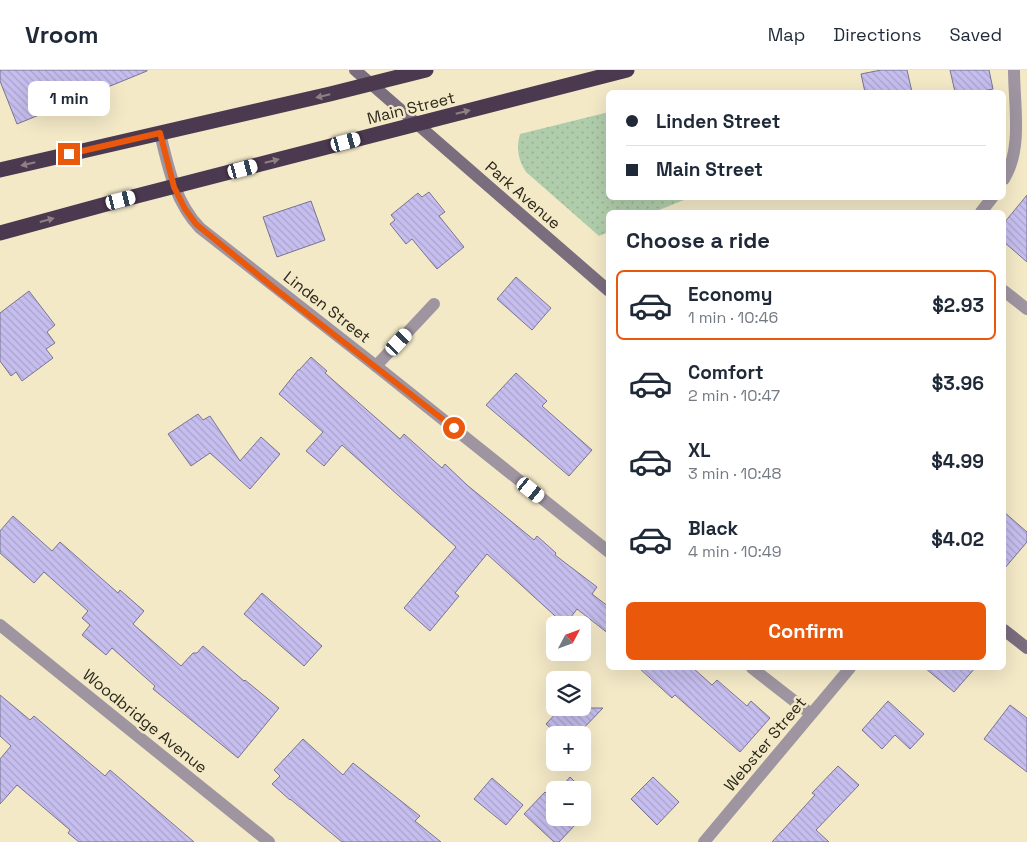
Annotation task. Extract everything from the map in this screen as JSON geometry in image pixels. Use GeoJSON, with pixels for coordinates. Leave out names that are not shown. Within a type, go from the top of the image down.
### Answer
{"type":"FeatureCollection","features":[{"type":"Feature","properties":{"kind":"highway","name":"Main Street"},"geometry":{"type":"LineString","coordinates":[[0,170],[426,70]]}},
{"type":"Feature","properties":{"kind":"highway","name":"Main Street"},"geometry":{"type":"LineString","coordinates":[[0,233],[627,70]]}},
{"type":"Feature","properties":{"kind":"street","name":"Park Avenue"},"geometry":{"type":"LineString","coordinates":[[354,70],[606,288]]}},
{"type":"Feature","properties":{"kind":"street"},"geometry":{"type":"LineString","coordinates":[[1006,176],[1014,152],[1016,135],[1014,70]]}},
{"type":"Feature","properties":{"kind":"street","name":"Linden Street"},"geometry":{"type":"LineString","coordinates":[[160,133],[174,187],[185,209],[200,228],[606,550]]}},
{"type":"Feature","properties":{"kind":"street"},"geometry":{"type":"LineString","coordinates":[[983,210],[990,200]]}},
{"type":"Feature","properties":{"kind":"street"},"geometry":{"type":"LineString","coordinates":[[1006,293],[1027,309]]}},
{"type":"Feature","properties":{"kind":"street"},"geometry":{"type":"LineString","coordinates":[[376,366],[434,304]]}},
{"type":"Feature","properties":{"kind":"street","name":"Woodbridge Avenue"},"geometry":{"type":"LineString","coordinates":[[0,625],[269,842]]}},
{"type":"Feature","properties":{"kind":"street"},"geometry":{"type":"LineString","coordinates":[[1006,632],[1027,648]]}},
{"type":"Feature","properties":{"kind":"street"},"geometry":{"type":"LineString","coordinates":[[755,670],[811,714]]}},
{"type":"Feature","properties":{"kind":"street","name":"Webster Street"},"geometry":{"type":"LineString","coordinates":[[704,842],[848,670]]}},
{"type":"Feature","properties":{"kind":"green space"},"geometry":{"type":"Polygon","coordinates":[[[606,113],[606,200],[684,200],[659,210],[606,210],[606,233],[599,236],[526,172],[521,163],[518,149],[520,134],[606,113]]]}},
{"type":"Feature","properties":{"kind":"building"},"geometry":{"type":"Polygon","coordinates":[[[0,70],[147,71],[17,124],[0,81],[0,70]]]}},
{"type":"Feature","properties":{"kind":"building"},"geometry":{"type":"Polygon","coordinates":[[[881,70],[907,70],[912,90],[865,90],[861,74],[881,70]]]}},
{"type":"Feature","properties":{"kind":"building"},"geometry":{"type":"Polygon","coordinates":[[[950,70],[989,70],[993,89],[955,90],[950,70]]]}},
{"type":"Feature","properties":{"kind":"building"},"geometry":{"type":"Polygon","coordinates":[[[429,192],[445,212],[439,216],[464,247],[437,269],[412,239],[406,244],[390,224],[395,220],[391,215],[418,193],[422,197],[429,192]]]}},
{"type":"Feature","properties":{"kind":"building"},"geometry":{"type":"Polygon","coordinates":[[[1027,195],[1027,262],[1006,244],[1006,221],[1027,195]]]}},
{"type":"Feature","properties":{"kind":"building"},"geometry":{"type":"Polygon","coordinates":[[[311,201],[325,240],[277,257],[263,217],[311,201]]]}},
{"type":"Feature","properties":{"kind":"building"},"geometry":{"type":"Polygon","coordinates":[[[516,277],[551,308],[532,330],[497,299],[516,277]]]}},
{"type":"Feature","properties":{"kind":"building"},"geometry":{"type":"Polygon","coordinates":[[[29,291],[55,325],[47,332],[55,343],[46,349],[53,358],[22,381],[16,372],[11,376],[0,361],[0,313],[29,291]]]}},
{"type":"Feature","properties":{"kind":"building"},"geometry":{"type":"Polygon","coordinates":[[[311,357],[327,371],[325,373],[400,439],[404,434],[442,468],[445,464],[467,485],[534,540],[537,536],[556,553],[555,555],[597,587],[592,594],[606,605],[606,632],[591,620],[591,616],[586,616],[577,609],[572,616],[555,616],[487,554],[455,593],[459,596],[430,631],[404,608],[456,547],[342,445],[324,466],[306,451],[323,432],[279,394],[311,357]]]}},
{"type":"Feature","properties":{"kind":"building"},"geometry":{"type":"Polygon","coordinates":[[[516,373],[547,401],[542,406],[592,450],[569,476],[486,405],[516,373]]]}},
{"type":"Feature","properties":{"kind":"building"},"geometry":{"type":"Polygon","coordinates":[[[198,414],[203,420],[210,416],[240,461],[261,437],[280,454],[250,489],[210,453],[191,466],[168,434],[198,414]]]}},
{"type":"Feature","properties":{"kind":"building"},"geometry":{"type":"Polygon","coordinates":[[[1006,514],[1027,532],[1027,542],[1006,567],[1006,514]]]}},
{"type":"Feature","properties":{"kind":"building"},"geometry":{"type":"Polygon","coordinates":[[[13,516],[52,551],[60,542],[118,593],[120,590],[144,611],[133,624],[181,666],[193,653],[197,653],[203,646],[279,708],[238,758],[153,689],[155,686],[112,648],[106,655],[82,635],[90,625],[82,618],[88,611],[44,572],[34,583],[0,553],[0,531],[13,516]]]}},
{"type":"Feature","properties":{"kind":"building"},"geometry":{"type":"Polygon","coordinates":[[[262,593],[322,646],[304,666],[244,614],[262,593]]]}},
{"type":"Feature","properties":{"kind":"building"},"geometry":{"type":"Polygon","coordinates":[[[641,670],[695,670],[712,685],[717,680],[747,706],[751,701],[770,718],[740,752],[675,695],[672,698],[641,670]]]}},
{"type":"Feature","properties":{"kind":"building"},"geometry":{"type":"Polygon","coordinates":[[[927,670],[973,670],[954,692],[927,670]]]}},
{"type":"Feature","properties":{"kind":"building"},"geometry":{"type":"Polygon","coordinates":[[[0,695],[30,720],[34,716],[105,776],[110,770],[194,842],[79,842],[68,833],[70,830],[17,785],[0,804],[0,759],[11,746],[0,736],[0,695]]]}},
{"type":"Feature","properties":{"kind":"building"},"geometry":{"type":"Polygon","coordinates":[[[888,701],[924,734],[910,749],[895,735],[882,749],[862,730],[888,701]]]}},
{"type":"Feature","properties":{"kind":"building"},"geometry":{"type":"Polygon","coordinates":[[[1010,705],[1027,718],[1027,772],[984,739],[1010,705]]]}},
{"type":"Feature","properties":{"kind":"building"},"geometry":{"type":"Polygon","coordinates":[[[591,708],[603,708],[586,726],[548,726],[546,724],[554,716],[591,716],[591,708]]]}},
{"type":"Feature","properties":{"kind":"building"},"geometry":{"type":"Polygon","coordinates":[[[303,739],[343,775],[353,763],[420,816],[415,821],[441,842],[342,842],[272,784],[280,776],[274,770],[303,739]]]}},
{"type":"Feature","properties":{"kind":"building"},"geometry":{"type":"Polygon","coordinates":[[[838,766],[859,785],[816,830],[829,842],[772,842],[815,795],[812,793],[838,766]]]}},
{"type":"Feature","properties":{"kind":"building"},"geometry":{"type":"Polygon","coordinates":[[[653,777],[679,802],[657,825],[631,799],[653,777]]]}},
{"type":"Feature","properties":{"kind":"building"},"geometry":{"type":"Polygon","coordinates":[[[492,778],[523,805],[506,825],[474,799],[492,778]]]}},
{"type":"Feature","properties":{"kind":"building"},"geometry":{"type":"Polygon","coordinates":[[[545,792],[546,826],[574,826],[559,842],[554,842],[524,814],[545,792]]]}},
{"type":"Feature","properties":{"kind":"route"},"geometry":{"type":"LineString","coordinates":[[69,154],[160,133],[174,187],[185,209],[196,224],[274,288],[454,428]]}}]}
